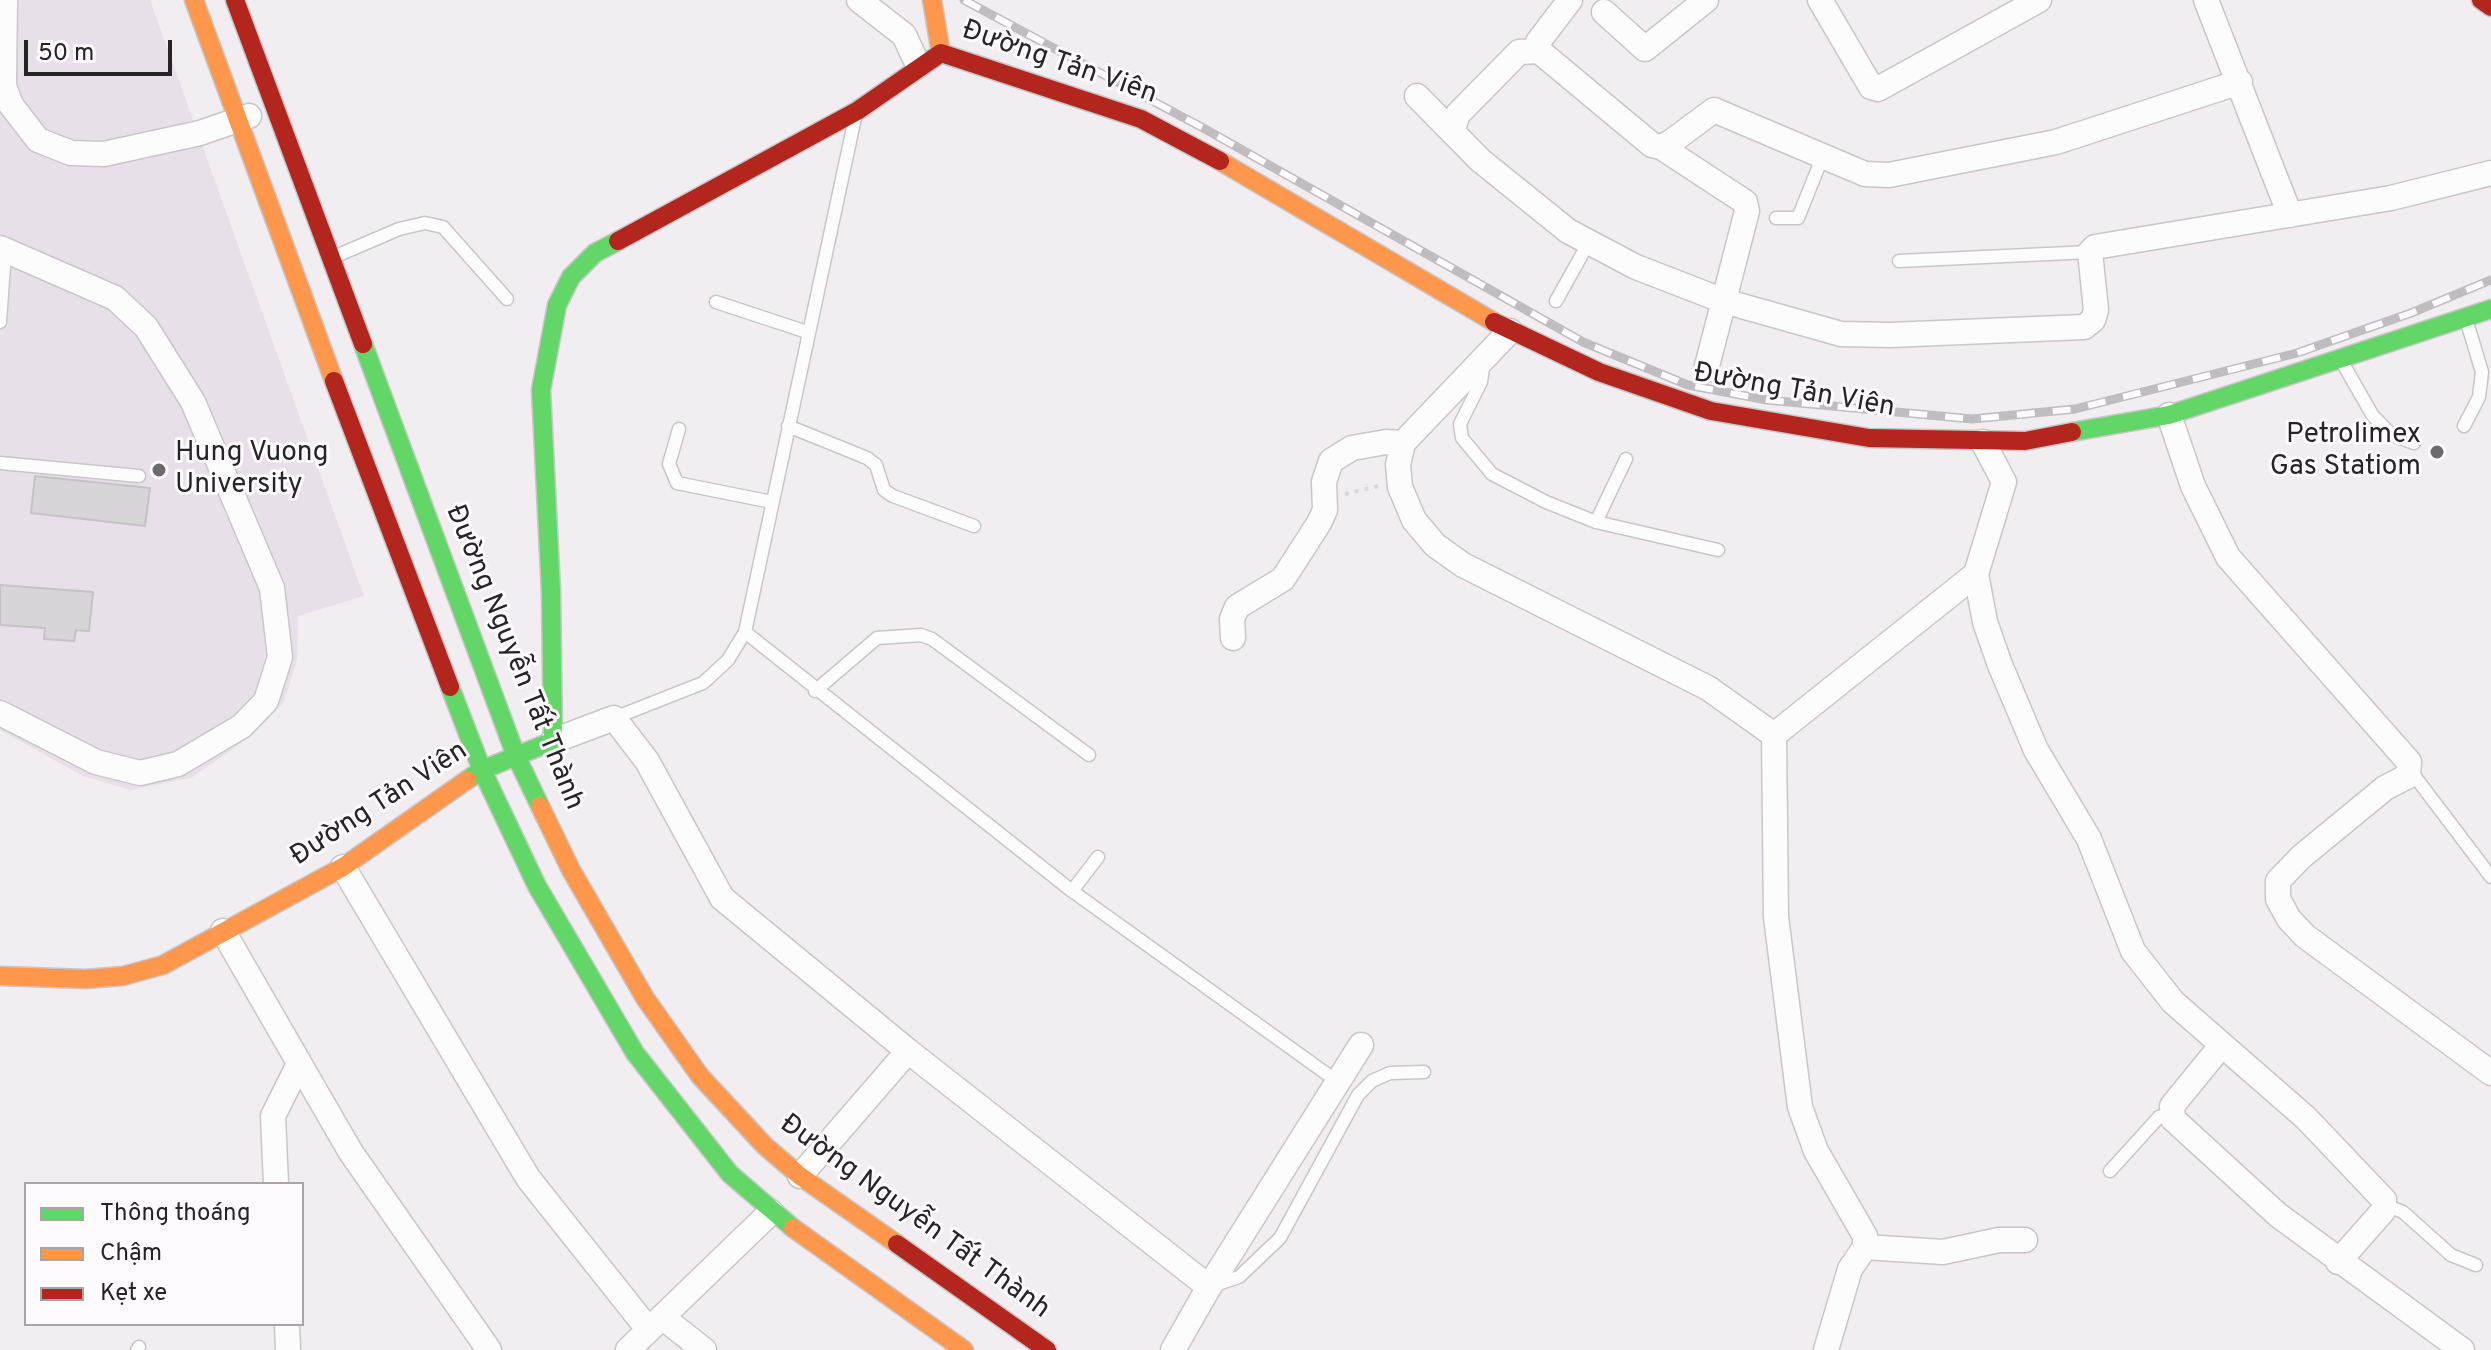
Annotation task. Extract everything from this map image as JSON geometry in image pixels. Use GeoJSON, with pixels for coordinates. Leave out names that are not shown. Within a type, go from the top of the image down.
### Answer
{"type":"FeatureCollection","features":[{"type":"Feature","properties":{"kind":"main road"},"geometry":{"type":"LineString","coordinates":[[194,0],[236,120],[482,770],[537,886],[635,1053],[700,1140],[771,1212],[964,1350]]}},
{"type":"Feature","properties":{"kind":"main road","name":"Đường Nguyễn Tất Thành"},"geometry":{"type":"LineString","coordinates":[[235,0],[516,756],[571,870],[667,1031],[735,1116],[800,1176],[1047,1350]]}},
{"type":"Feature","properties":{"kind":"main road"},"geometry":{"type":"LineString","coordinates":[[932,0],[941,53]]}},
{"type":"Feature","properties":{"kind":"main road"},"geometry":{"type":"LineString","coordinates":[[2481,0],[2491,7]]}},
{"type":"Feature","properties":{"kind":"main road","name":"Đường Tản Viên"},"geometry":{"type":"LineString","coordinates":[[0,976],[49,980],[123,976],[163,965],[343,867],[482,770],[553,741],[551,592],[541,390],[557,305],[571,277],[595,253],[857,111],[918,65],[941,53],[1141,119],[1246,175],[1510,331],[1599,372],[1711,411],[1869,438],[1983,442],[2051,437],[2169,415],[2491,309]]}},
{"type":"Feature","properties":{"kind":"street"},"geometry":{"type":"LineString","coordinates":[[5,0],[4,86],[11,105],[38,140],[71,153],[104,154],[200,133],[274,107]]}},
{"type":"Feature","properties":{"kind":"street"},"geometry":{"type":"LineString","coordinates":[[859,0],[904,35],[918,65]]}},
{"type":"Feature","properties":{"kind":"street"},"geometry":{"type":"LineString","coordinates":[[1539,51],[1538,42],[1570,0]]}},
{"type":"Feature","properties":{"kind":"street"},"geometry":{"type":"LineString","coordinates":[[1604,12],[1645,49],[1651,48],[1706,0]]}},
{"type":"Feature","properties":{"kind":"street"},"geometry":{"type":"LineString","coordinates":[[1820,0],[1871,87],[1878,89],[2039,0]]}},
{"type":"Feature","properties":{"kind":"street"},"geometry":{"type":"LineString","coordinates":[[2206,0],[2290,215]]}},
{"type":"Feature","properties":{"kind":"street"},"geometry":{"type":"LineString","coordinates":[[1452,132],[1458,114],[1519,52],[1539,51],[1652,145],[1661,147],[1745,202],[1747,211],[1706,370]]}},
{"type":"Feature","properties":{"kind":"street"},"geometry":{"type":"LineString","coordinates":[[1661,147],[1714,110],[1865,174],[1889,175],[2056,142],[2240,82]]}},
{"type":"Feature","properties":{"kind":"street"},"geometry":{"type":"LineString","coordinates":[[1417,96],[1480,160],[1568,231],[1636,267],[1724,301],[1841,334],[1890,335],[2084,327],[2093,320],[2096,310],[2090,252],[2095,247],[2391,198],[2491,173]]}},
{"type":"Feature","properties":{"kind":"street"},"geometry":{"type":"LineString","coordinates":[[0,713],[96,762],[140,773],[178,764],[242,726],[266,701],[280,657],[272,588],[193,402],[146,327],[115,298],[3,250]]}},
{"type":"Feature","properties":{"kind":"street"},"geometry":{"type":"LineString","coordinates":[[1510,331],[1403,443],[1398,465],[1399,480],[1414,520],[1435,545],[1463,565],[1708,688],[1774,735]]}},
{"type":"Feature","properties":{"kind":"street"},"geometry":{"type":"LineString","coordinates":[[2169,415],[2193,486],[2228,557],[2409,762],[2408,776],[2385,788],[2301,857],[2278,881],[2278,899],[2289,919],[2305,936],[2491,1073]]}},
{"type":"Feature","properties":{"kind":"street"},"geometry":{"type":"LineString","coordinates":[[1233,638],[1232,619],[1237,607],[1283,579],[1319,523],[1325,510],[1324,482],[1331,461],[1352,448],[1386,442],[1403,443]]}},
{"type":"Feature","properties":{"kind":"street"},"geometry":{"type":"LineString","coordinates":[[1983,442],[2004,482],[2002,498],[1976,574],[1985,622],[2036,750],[2089,839],[2133,951],[2173,1002],[2306,1118],[2385,1205],[2338,1262]]}},
{"type":"Feature","properties":{"kind":"street"},"geometry":{"type":"LineString","coordinates":[[1774,735],[1976,574]]}},
{"type":"Feature","properties":{"kind":"street"},"geometry":{"type":"LineString","coordinates":[[553,741],[614,718],[647,761],[716,891],[908,1051],[1209,1287]]}},
{"type":"Feature","properties":{"kind":"street"},"geometry":{"type":"LineString","coordinates":[[1774,735],[1776,917],[1800,1107],[1816,1151],[1865,1236],[1865,1247],[1850,1269],[1826,1350]]}},
{"type":"Feature","properties":{"kind":"street"},"geometry":{"type":"LineString","coordinates":[[343,867],[528,1178],[642,1338],[704,1350]]}},
{"type":"Feature","properties":{"kind":"street"},"geometry":{"type":"LineString","coordinates":[[223,931],[298,1066],[350,1151],[489,1350]]}},
{"type":"Feature","properties":{"kind":"street"},"geometry":{"type":"LineString","coordinates":[[1173,1350],[1209,1287],[1361,1045]]}},
{"type":"Feature","properties":{"kind":"street"},"geometry":{"type":"LineString","coordinates":[[2221,1046],[2172,1106],[2170,1114],[2278,1215],[2459,1349]]}},
{"type":"Feature","properties":{"kind":"street"},"geometry":{"type":"LineString","coordinates":[[800,1176],[908,1051]]}},
{"type":"Feature","properties":{"kind":"street"},"geometry":{"type":"LineString","coordinates":[[276,1182],[273,1116],[298,1066]]}},
{"type":"Feature","properties":{"kind":"street"},"geometry":{"type":"LineString","coordinates":[[642,1338],[771,1212]]}},
{"type":"Feature","properties":{"kind":"street"},"geometry":{"type":"LineString","coordinates":[[1865,1247],[1943,1252],[1999,1240],[2025,1240]]}},
{"type":"Feature","properties":{"kind":"street"},"geometry":{"type":"LineString","coordinates":[[287,1326],[288,1350]]}},
{"type":"Feature","properties":{"kind":"lane"},"geometry":{"type":"LineString","coordinates":[[614,718],[703,683],[728,660],[745,632],[807,332],[857,111]]}},
{"type":"Feature","properties":{"kind":"lane"},"geometry":{"type":"LineString","coordinates":[[1776,218],[1798,218],[1822,158]]}},
{"type":"Feature","properties":{"kind":"lane"},"geometry":{"type":"LineString","coordinates":[[330,259],[399,229],[425,223],[443,227],[507,299]]}},
{"type":"Feature","properties":{"kind":"lane"},"geometry":{"type":"LineString","coordinates":[[1556,301],[1589,242]]}},
{"type":"Feature","properties":{"kind":"lane"},"geometry":{"type":"LineString","coordinates":[[0,322],[3,250]]}},
{"type":"Feature","properties":{"kind":"lane"},"geometry":{"type":"LineString","coordinates":[[1899,261],[2090,252]]}},
{"type":"Feature","properties":{"kind":"lane"},"geometry":{"type":"LineString","coordinates":[[716,302],[807,332]]}},
{"type":"Feature","properties":{"kind":"lane"},"geometry":{"type":"LineString","coordinates":[[2464,426],[2479,397],[2482,372],[2466,319]]}},
{"type":"Feature","properties":{"kind":"lane"},"geometry":{"type":"LineString","coordinates":[[1484,358],[1481,382],[1460,424],[1462,438],[1492,474],[1546,502],[1596,522],[1718,550]]}},
{"type":"Feature","properties":{"kind":"lane"},"geometry":{"type":"LineString","coordinates":[[2340,359],[2373,416],[2392,435],[2414,443]]}},
{"type":"Feature","properties":{"kind":"lane"},"geometry":{"type":"LineString","coordinates":[[788,426],[867,458],[876,465],[884,490],[893,496],[974,526]]}},
{"type":"Feature","properties":{"kind":"lane"},"geometry":{"type":"LineString","coordinates":[[679,429],[669,464],[677,483],[772,502]]}},
{"type":"Feature","properties":{"kind":"lane"},"geometry":{"type":"LineString","coordinates":[[1596,522],[1626,459]]}},
{"type":"Feature","properties":{"kind":"lane"},"geometry":{"type":"LineString","coordinates":[[0,463],[139,476]]}},
{"type":"Feature","properties":{"kind":"lane"},"geometry":{"type":"LineString","coordinates":[[745,632],[815,691],[1072,891],[1338,1082]]}},
{"type":"Feature","properties":{"kind":"lane"},"geometry":{"type":"LineString","coordinates":[[815,691],[877,638],[921,635],[932,639],[1089,755]]}},
{"type":"Feature","properties":{"kind":"lane"},"geometry":{"type":"LineString","coordinates":[[2410,770],[2491,877]]}},
{"type":"Feature","properties":{"kind":"lane"},"geometry":{"type":"LineString","coordinates":[[1072,891],[1098,857]]}},
{"type":"Feature","properties":{"kind":"lane"},"geometry":{"type":"LineString","coordinates":[[1209,1287],[1239,1277],[1280,1238],[1358,1095],[1372,1081],[1390,1073],[1424,1072]]}},
{"type":"Feature","properties":{"kind":"lane"},"geometry":{"type":"LineString","coordinates":[[2110,1171],[2159,1117],[2170,1114]]}},
{"type":"Feature","properties":{"kind":"lane"},"geometry":{"type":"LineString","coordinates":[[2385,1205],[2403,1212],[2451,1255],[2476,1265]]}},
{"type":"Feature","properties":{"kind":"path"},"geometry":{"type":"LineString","coordinates":[[1345,494],[1399,480]]}},
{"type":"Feature","properties":{"kind":"shaded area","name":"Hung Vuong University"},"geometry":{"type":"Polygon","coordinates":[[[0,0],[150,0],[364,596],[298,616],[297,660],[284,702],[250,737],[191,778],[131,790],[83,776],[0,730],[0,0]]]}},
{"type":"Feature","properties":{"kind":"building"},"geometry":{"type":"Polygon","coordinates":[[[35,476],[150,488],[145,526],[31,513],[35,476]]]}},
{"type":"Feature","properties":{"kind":"building"},"geometry":{"type":"Polygon","coordinates":[[[0,585],[93,592],[89,631],[76,630],[74,641],[44,639],[45,628],[0,625],[0,585]]]}},
{"type":"Feature","properties":{"kind":"railway"},"geometry":{"type":"LineString","coordinates":[[964,0],[1205,129],[1583,342],[1688,385],[1767,400],[1972,419],[2075,409],[2297,353],[2411,313],[2491,280]]}},
{"type":"Feature","properties":{"kind":"traffic: fast"},"geometry":{"type":"LineString","coordinates":[[467,780],[482,770],[553,741],[551,592],[541,390],[557,305],[571,277],[595,253],[618,241]]}},
{"type":"Feature","properties":{"kind":"traffic: fast"},"geometry":{"type":"LineString","coordinates":[[2072,432],[2169,415],[2491,309]]}},
{"type":"Feature","properties":{"kind":"traffic: fast"},"geometry":{"type":"LineString","coordinates":[[363,344],[516,756],[540,806]]}},
{"type":"Feature","properties":{"kind":"traffic: fast"},"geometry":{"type":"LineString","coordinates":[[450,687],[482,770],[537,886],[635,1053],[730,1174],[793,1228]]}},
{"type":"Feature","properties":{"kind":"traffic: slow"},"geometry":{"type":"LineString","coordinates":[[194,0],[334,381]]}},
{"type":"Feature","properties":{"kind":"traffic: slow"},"geometry":{"type":"LineString","coordinates":[[932,0],[941,53]]}},
{"type":"Feature","properties":{"kind":"traffic: slow"},"geometry":{"type":"LineString","coordinates":[[1220,161],[1494,322]]}},
{"type":"Feature","properties":{"kind":"traffic: slow"},"geometry":{"type":"LineString","coordinates":[[0,976],[86,979],[123,976],[163,965],[343,867],[467,780]]}},
{"type":"Feature","properties":{"kind":"traffic: slow"},"geometry":{"type":"LineString","coordinates":[[540,806],[571,870],[645,998],[700,1076],[765,1146],[800,1176],[897,1244]]}},
{"type":"Feature","properties":{"kind":"traffic: slow"},"geometry":{"type":"LineString","coordinates":[[793,1228],[964,1350]]}},
{"type":"Feature","properties":{"kind":"traffic: jam"},"geometry":{"type":"LineString","coordinates":[[235,0],[363,344]]}},
{"type":"Feature","properties":{"kind":"traffic: jam"},"geometry":{"type":"LineString","coordinates":[[2481,0],[2491,7]]}},
{"type":"Feature","properties":{"kind":"traffic: jam"},"geometry":{"type":"LineString","coordinates":[[618,241],[857,111],[941,53],[1141,119],[1220,161]]}},
{"type":"Feature","properties":{"kind":"traffic: jam"},"geometry":{"type":"LineString","coordinates":[[1494,322],[1599,372],[1711,411],[1869,438],[2025,441],[2072,432]]}},
{"type":"Feature","properties":{"kind":"traffic: jam"},"geometry":{"type":"LineString","coordinates":[[334,381],[450,687]]}},
{"type":"Feature","properties":{"kind":"traffic: jam"},"geometry":{"type":"LineString","coordinates":[[897,1244],[1047,1350]]}},
{"type":"Feature","properties":{"kind":"place","name":"Petrolimex Gas Statiom"},"geometry":{"type":"Point","coordinates":[2437,452]}},
{"type":"Feature","properties":{"kind":"place","name":"Hung Vuong University"},"geometry":{"type":"Point","coordinates":[159,470]}}]}
